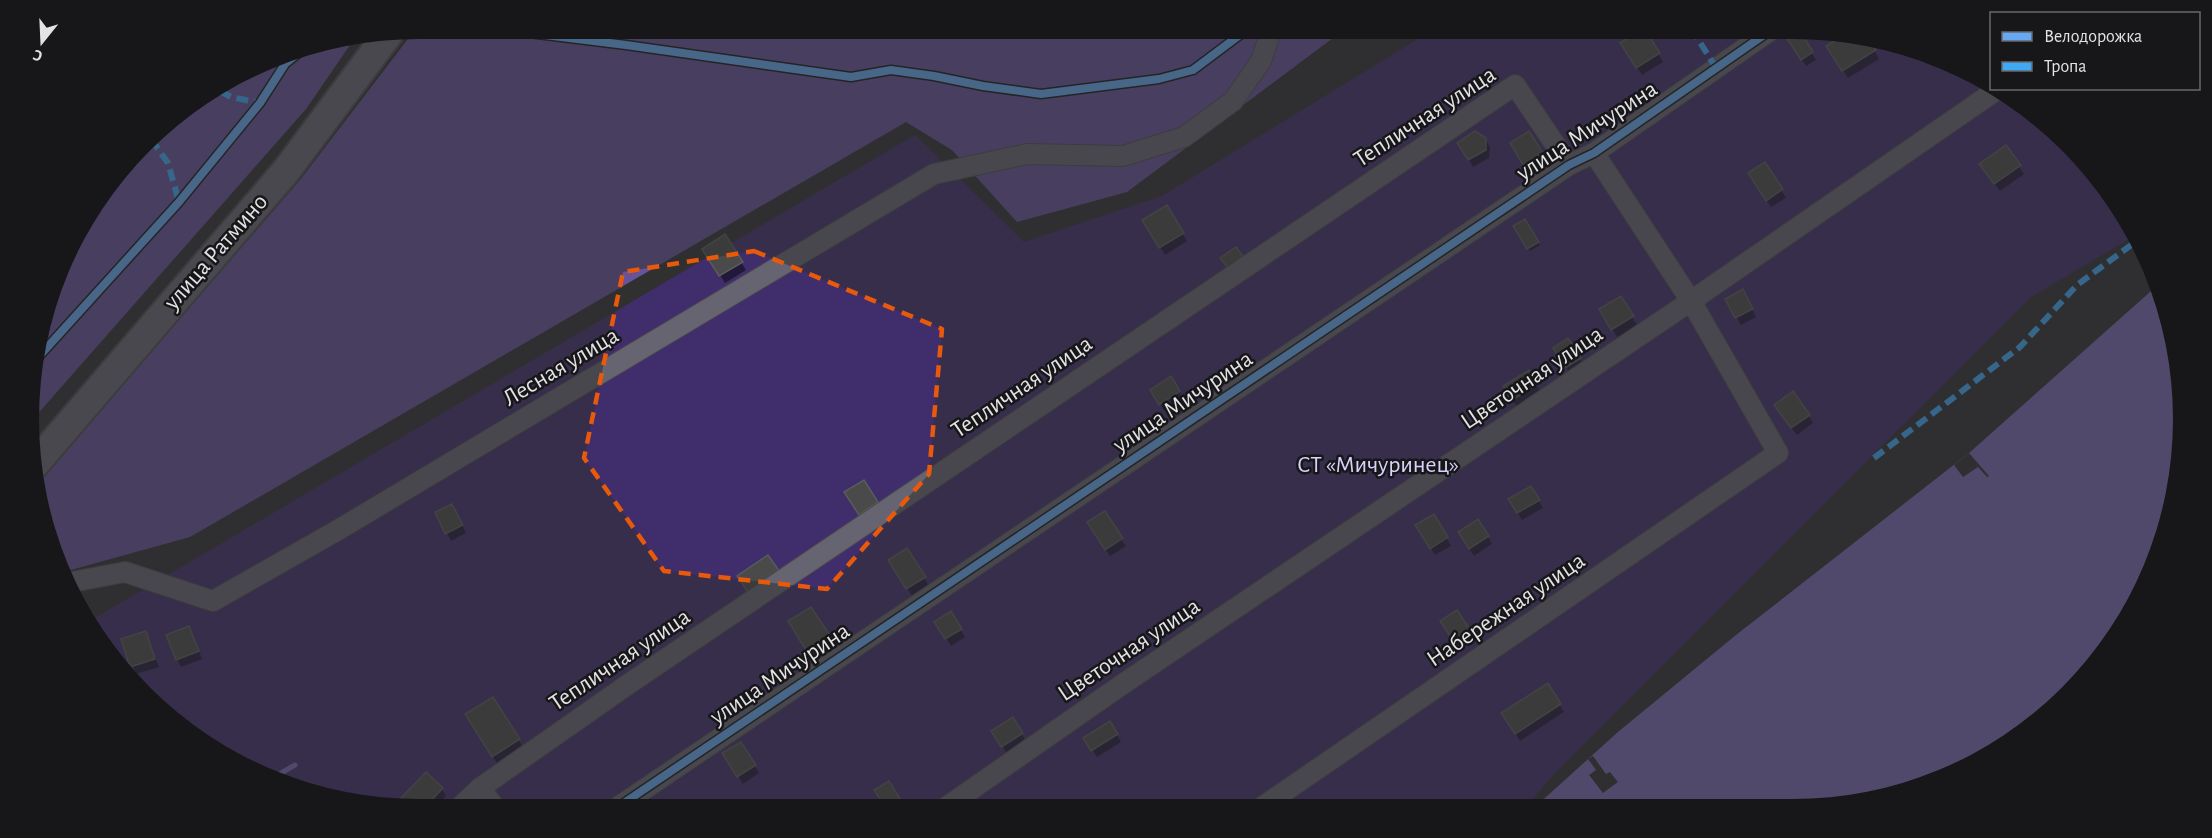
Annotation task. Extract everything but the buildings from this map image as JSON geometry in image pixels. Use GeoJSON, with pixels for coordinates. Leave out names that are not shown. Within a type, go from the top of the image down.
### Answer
{"type":"FeatureCollection","features":[{"type":"Feature","properties":{"kind":"street","name":"Лесная улица"},"geometry":{"type":"LineString","coordinates":[[76,581],[125,572],[213,601],[338,530],[934,174],[1027,154],[1123,156],[1184,138],[1233,101],[1262,61],[1269,39]]}},
{"type":"Feature","properties":{"kind":"street","name":"улица Мичурина"},"geometry":{"type":"LineString","coordinates":[[630,799],[1569,165],[1594,153],[1758,39]]}},
{"type":"Feature","properties":{"kind":"street","name":"улица Ратмино"},"geometry":{"type":"LineString","coordinates":[[41,457],[286,171],[383,41]]}},
{"type":"Feature","properties":{"kind":"street","name":"Тепличная улица"},"geometry":{"type":"LineString","coordinates":[[480,788],[650,670],[1515,86],[1569,165]]}},
{"type":"Feature","properties":{"kind":"street","name":"Цветочная улица"},"geometry":{"type":"LineString","coordinates":[[958,799],[1120,686],[1691,301],[1990,94]]}},
{"type":"Feature","properties":{"kind":"street"},"geometry":{"type":"LineString","coordinates":[[1594,153],[1691,301]]}},
{"type":"Feature","properties":{"kind":"street","name":"Набережная улица"},"geometry":{"type":"LineString","coordinates":[[1274,799],[1778,453],[1691,301]]}},
{"type":"Feature","properties":{"kind":"street"},"geometry":{"type":"LineString","coordinates":[[468,799],[480,788],[488,799]]}},
{"type":"Feature","properties":{"kind":"highlighted area"},"geometry":{"type":"Polygon","coordinates":[[[754,251],[942,329],[929,474],[827,589],[664,571],[584,458],[623,272],[754,251]]]}},
{"type":"Feature","properties":{"kind":"green space","name":"СТ «Мичуринец»"},"geometry":{"type":"Polygon","coordinates":[[[1418,39],[1818,40],[1867,46],[1915,59],[1961,78],[2004,103],[2044,133],[2079,168],[2109,208],[2128,240],[2031,297],[1554,774],[1533,799],[419,799],[369,796],[297,779],[251,760],[208,735],[168,705],[150,688],[133,670],[95,618],[915,135],[1024,242],[1162,196],[1418,39]]]}},
{"type":"Feature","properties":{"kind":"shaded area"},"geometry":{"type":"Polygon","coordinates":[[[408,39],[1332,39],[1127,192],[1017,222],[952,150],[906,122],[190,537],[71,570],[59,541],[43,477],[300,180],[408,39]]]}},
{"type":"Feature","properties":{"kind":"shaded area"},"geometry":{"type":"Polygon","coordinates":[[[350,45],[306,109],[39,412],[46,345],[59,297],[90,229],[133,168],[168,133],[229,90],[297,59],[350,45]]]}},
{"type":"Feature","properties":{"kind":"shaded area"},"geometry":{"type":"Polygon","coordinates":[[[2151,291],[2166,345],[2172,394],[2170,469],[2160,517],[2144,564],[2122,609],[2079,670],[2044,705],[2004,735],[1961,760],[1915,779],[1867,792],[1793,799],[1544,799],[1618,732],[1736,635],[1969,453],[2151,291]]]}},
{"type":"Feature","properties":{"kind":"pier"},"geometry":{"type":"Polygon","coordinates":[[[1969,453],[1989,476],[1987,477],[1978,467],[1963,477],[1954,465],[1969,453]]]}},
{"type":"Feature","properties":{"kind":"pier"},"geometry":{"type":"Polygon","coordinates":[[[1593,756],[1606,774],[1610,772],[1618,782],[1603,793],[1589,775],[1596,770],[1588,759],[1593,756]]]}},
{"type":"Feature","properties":{"kind":"waterway"},"geometry":{"type":"LineString","coordinates":[[281,773],[295,765]]}},
{"type":"Feature","properties":{"kind":"marked path"},"geometry":{"type":"LineString","coordinates":[[1698,39],[1716,68]]}},
{"type":"Feature","properties":{"kind":"marked path"},"geometry":{"type":"LineString","coordinates":[[224,93],[231,97],[260,103]]}},
{"type":"Feature","properties":{"kind":"marked path"},"geometry":{"type":"LineString","coordinates":[[155,145],[168,163],[179,202]]}},
{"type":"Feature","properties":{"kind":"marked path"},"geometry":{"type":"LineString","coordinates":[[1874,458],[2020,347],[2077,285],[2131,245]]}},
{"type":"Feature","properties":{"kind":"cycle path"},"geometry":{"type":"LineString","coordinates":[[577,39],[851,77],[891,70],[1041,94],[1159,79],[1193,70],[1234,39]]}},
{"type":"Feature","properties":{"kind":"cycle path"},"geometry":{"type":"LineString","coordinates":[[630,799],[1569,165],[1594,153],[1758,39]]}},
{"type":"Feature","properties":{"kind":"cycle path"},"geometry":{"type":"LineString","coordinates":[[45,349],[179,202],[260,103],[286,63]]}}]}
